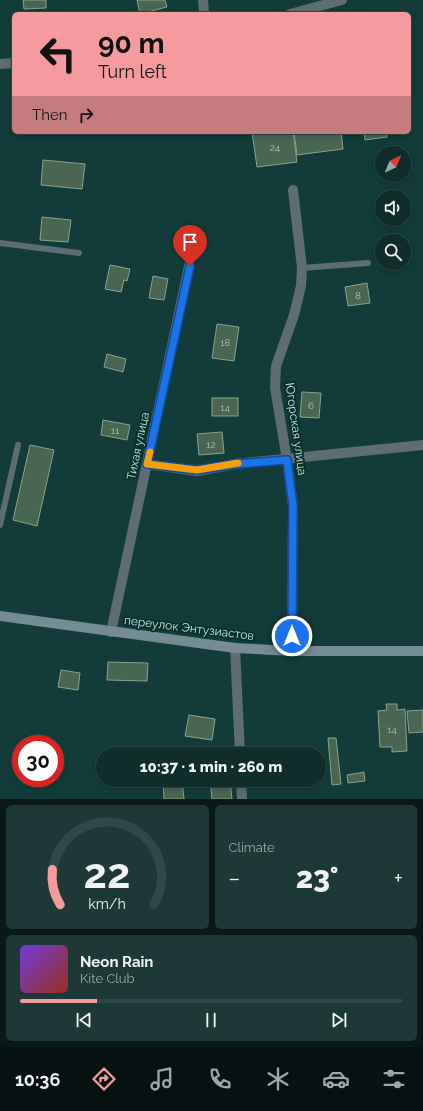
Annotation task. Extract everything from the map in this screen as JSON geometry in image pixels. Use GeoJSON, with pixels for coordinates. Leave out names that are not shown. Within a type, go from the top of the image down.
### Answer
{"type":"FeatureCollection","features":[{"type":"Feature","properties":{"kind":"main road","name":"переулок Энтузиастов"},"geometry":{"type":"LineString","coordinates":[[0,616],[235,648],[292,651],[423,651]]}},
{"type":"Feature","properties":{"kind":"street"},"geometry":{"type":"LineString","coordinates":[[202,0],[204,12]]}},
{"type":"Feature","properties":{"kind":"street"},"geometry":{"type":"LineString","coordinates":[[297,12],[342,0]]}},
{"type":"Feature","properties":{"kind":"street"},"geometry":{"type":"LineString","coordinates":[[0,64],[12,63]]}},
{"type":"Feature","properties":{"kind":"street","name":"Югорская улица"},"geometry":{"type":"LineString","coordinates":[[292,651],[293,506],[275,388],[276,366],[294,315],[301,286],[302,268],[293,190]]}},
{"type":"Feature","properties":{"kind":"street","name":"Тихая улица"},"geometry":{"type":"LineString","coordinates":[[111,632],[190,266]]}},
{"type":"Feature","properties":{"kind":"street"},"geometry":{"type":"LineString","coordinates":[[147,464],[197,470],[235,464],[287,460],[423,444]]}},
{"type":"Feature","properties":{"kind":"street"},"geometry":{"type":"LineString","coordinates":[[235,648],[240,747]]}},
{"type":"Feature","properties":{"kind":"street"},"geometry":{"type":"LineString","coordinates":[[241,787],[242,799]]}},
{"type":"Feature","properties":{"kind":"lane"},"geometry":{"type":"LineString","coordinates":[[0,243],[79,253]]}},
{"type":"Feature","properties":{"kind":"lane"},"geometry":{"type":"LineString","coordinates":[[302,268],[368,263]]}},
{"type":"Feature","properties":{"kind":"lane"},"geometry":{"type":"LineString","coordinates":[[0,524],[18,445]]}},
{"type":"Feature","properties":{"kind":"building"},"geometry":{"type":"Polygon","coordinates":[[[23,0],[46,0],[46,8],[24,9],[23,0]]]}},
{"type":"Feature","properties":{"kind":"building"},"geometry":{"type":"Polygon","coordinates":[[[137,0],[165,0],[167,7],[148,12],[140,12],[137,0]]]}},
{"type":"Feature","properties":{"kind":"building"},"geometry":{"type":"Polygon","coordinates":[[[252,134],[293,134],[297,162],[257,167],[252,134]]]}},
{"type":"Feature","properties":{"kind":"building"},"geometry":{"type":"Polygon","coordinates":[[[294,134],[341,134],[343,149],[297,155],[294,134]]]}},
{"type":"Feature","properties":{"kind":"building"},"geometry":{"type":"Polygon","coordinates":[[[364,134],[386,134],[387,137],[365,140],[364,134]]]}},
{"type":"Feature","properties":{"kind":"building"},"geometry":{"type":"Polygon","coordinates":[[[43,160],[85,164],[82,189],[41,185],[43,160]]]}},
{"type":"Feature","properties":{"kind":"building"},"geometry":{"type":"Polygon","coordinates":[[[42,217],[71,220],[68,242],[40,240],[42,217]]]}},
{"type":"Feature","properties":{"kind":"building"},"geometry":{"type":"Polygon","coordinates":[[[110,265],[130,269],[127,281],[124,280],[121,292],[105,289],[110,265]]]}},
{"type":"Feature","properties":{"kind":"building"},"geometry":{"type":"Polygon","coordinates":[[[153,276],[168,279],[164,300],[149,298],[153,276]]]}},
{"type":"Feature","properties":{"kind":"building"},"geometry":{"type":"Polygon","coordinates":[[[367,283],[370,303],[348,306],[345,287],[367,283]]]}},
{"type":"Feature","properties":{"kind":"building"},"geometry":{"type":"Polygon","coordinates":[[[217,324],[239,327],[234,361],[212,358],[217,324]]]}},
{"type":"Feature","properties":{"kind":"building"},"geometry":{"type":"Polygon","coordinates":[[[107,354],[126,359],[123,372],[104,367],[107,354]]]}},
{"type":"Feature","properties":{"kind":"building"},"geometry":{"type":"Polygon","coordinates":[[[302,392],[321,393],[319,418],[300,417],[302,392]]]}},
{"type":"Feature","properties":{"kind":"building"},"geometry":{"type":"Polygon","coordinates":[[[212,398],[238,398],[238,416],[212,416],[212,398]]]}},
{"type":"Feature","properties":{"kind":"building"},"geometry":{"type":"Polygon","coordinates":[[[103,420],[130,425],[127,440],[101,435],[103,420]]]}},
{"type":"Feature","properties":{"kind":"building"},"geometry":{"type":"Polygon","coordinates":[[[222,432],[224,453],[199,455],[197,434],[222,432]]]}},
{"type":"Feature","properties":{"kind":"building"},"geometry":{"type":"Polygon","coordinates":[[[30,445],[54,450],[37,526],[13,520],[30,445]]]}},
{"type":"Feature","properties":{"kind":"building"},"geometry":{"type":"Polygon","coordinates":[[[108,662],[148,663],[147,681],[107,680],[108,662]]]}},
{"type":"Feature","properties":{"kind":"building"},"geometry":{"type":"Polygon","coordinates":[[[61,670],[80,673],[78,690],[58,687],[61,670]]]}},
{"type":"Feature","properties":{"kind":"building"},"geometry":{"type":"Polygon","coordinates":[[[386,704],[397,704],[397,710],[405,709],[407,751],[392,752],[392,747],[380,747],[378,711],[387,710],[386,704]]]}},
{"type":"Feature","properties":{"kind":"building"},"geometry":{"type":"Polygon","coordinates":[[[423,710],[423,732],[409,733],[407,711],[423,710]]]}},
{"type":"Feature","properties":{"kind":"building"},"geometry":{"type":"Polygon","coordinates":[[[189,715],[215,719],[212,740],[185,736],[189,715]]]}},
{"type":"Feature","properties":{"kind":"building"},"geometry":{"type":"Polygon","coordinates":[[[328,738],[336,738],[341,784],[332,785],[328,738]]]}},
{"type":"Feature","properties":{"kind":"building"},"geometry":{"type":"Polygon","coordinates":[[[364,772],[365,781],[348,783],[347,775],[364,772]]]}},
{"type":"Feature","properties":{"kind":"building"},"geometry":{"type":"Polygon","coordinates":[[[163,787],[183,787],[184,799],[164,799],[163,787]]]}},
{"type":"Feature","properties":{"kind":"building"},"geometry":{"type":"Polygon","coordinates":[[[211,787],[231,787],[232,799],[212,799],[211,787]]]}},
{"type":"Feature","properties":{"kind":"slow traffic"},"geometry":{"type":"LineString","coordinates":[[150,452],[147,464],[184,470],[213,469],[238,463]]}},
{"type":"Feature","properties":{"kind":"route"},"geometry":{"type":"LineString","coordinates":[[190,266],[147,464],[184,470],[197,470],[213,469],[235,464],[287,460],[293,506],[292,636]]}}]}
